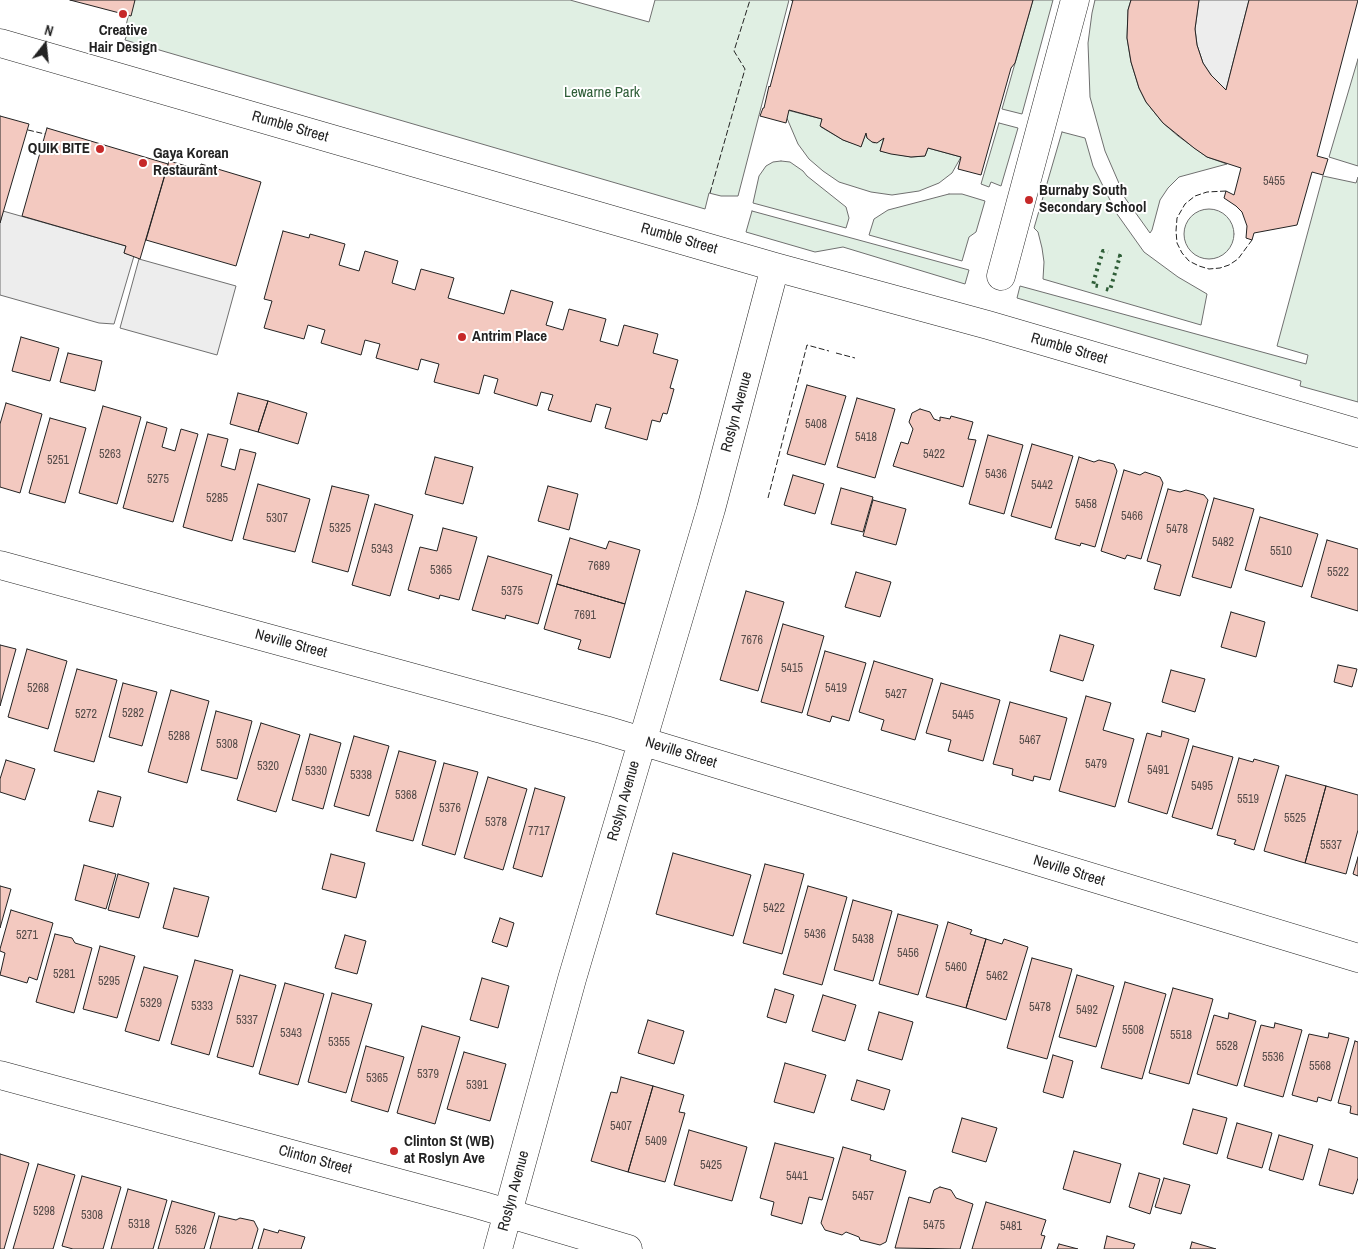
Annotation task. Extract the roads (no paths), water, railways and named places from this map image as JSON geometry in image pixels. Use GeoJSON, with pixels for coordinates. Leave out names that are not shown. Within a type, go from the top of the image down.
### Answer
{"type":"FeatureCollection","features":[{"type":"Feature","properties":{"kind":"street"},"geometry":{"type":"LineString","coordinates":[[1001,276],[1076,0]]}},
{"type":"Feature","properties":{"kind":"street","name":"Rumble Street"},"geometry":{"type":"LineString","coordinates":[[0,44],[775,267],[988,325],[1358,433]]}},
{"type":"Feature","properties":{"kind":"street","name":"Roslyn Avenue"},"geometry":{"type":"LineString","coordinates":[[498,1249],[572,979],[711,510],[775,267]]}},
{"type":"Feature","properties":{"kind":"street","name":"Neville Street"},"geometry":{"type":"LineString","coordinates":[[0,565],[642,741],[1358,958]]}},
{"type":"Feature","properties":{"kind":"street","name":"Clinton Street"},"geometry":{"type":"LineString","coordinates":[[0,1075],[508,1214],[628,1249]]}},
{"type":"Feature","properties":{"kind":"place","name":"Creative Hair Design"},"geometry":{"type":"Point","coordinates":[123,14]}},
{"type":"Feature","properties":{"kind":"place","name":"QUIK BITE"},"geometry":{"type":"Point","coordinates":[100,149]}},
{"type":"Feature","properties":{"kind":"place","name":"Gaya Korean Restaurant"},"geometry":{"type":"Point","coordinates":[143,163]}},
{"type":"Feature","properties":{"kind":"place","name":"Burnaby South Secondary School"},"geometry":{"type":"Point","coordinates":[1029,200]}},
{"type":"Feature","properties":{"kind":"place","name":"Antrim Place"},"geometry":{"type":"Point","coordinates":[462,337]}},
{"type":"Feature","properties":{"kind":"place","name":"Clinton St (WB) at Roslyn Ave"},"geometry":{"type":"Point","coordinates":[394,1151]}},
{"type":"Feature","properties":{"kind":"park label","name":"Lewarne Park"},"geometry":{"type":"Point","coordinates":[602,93]}}]}
